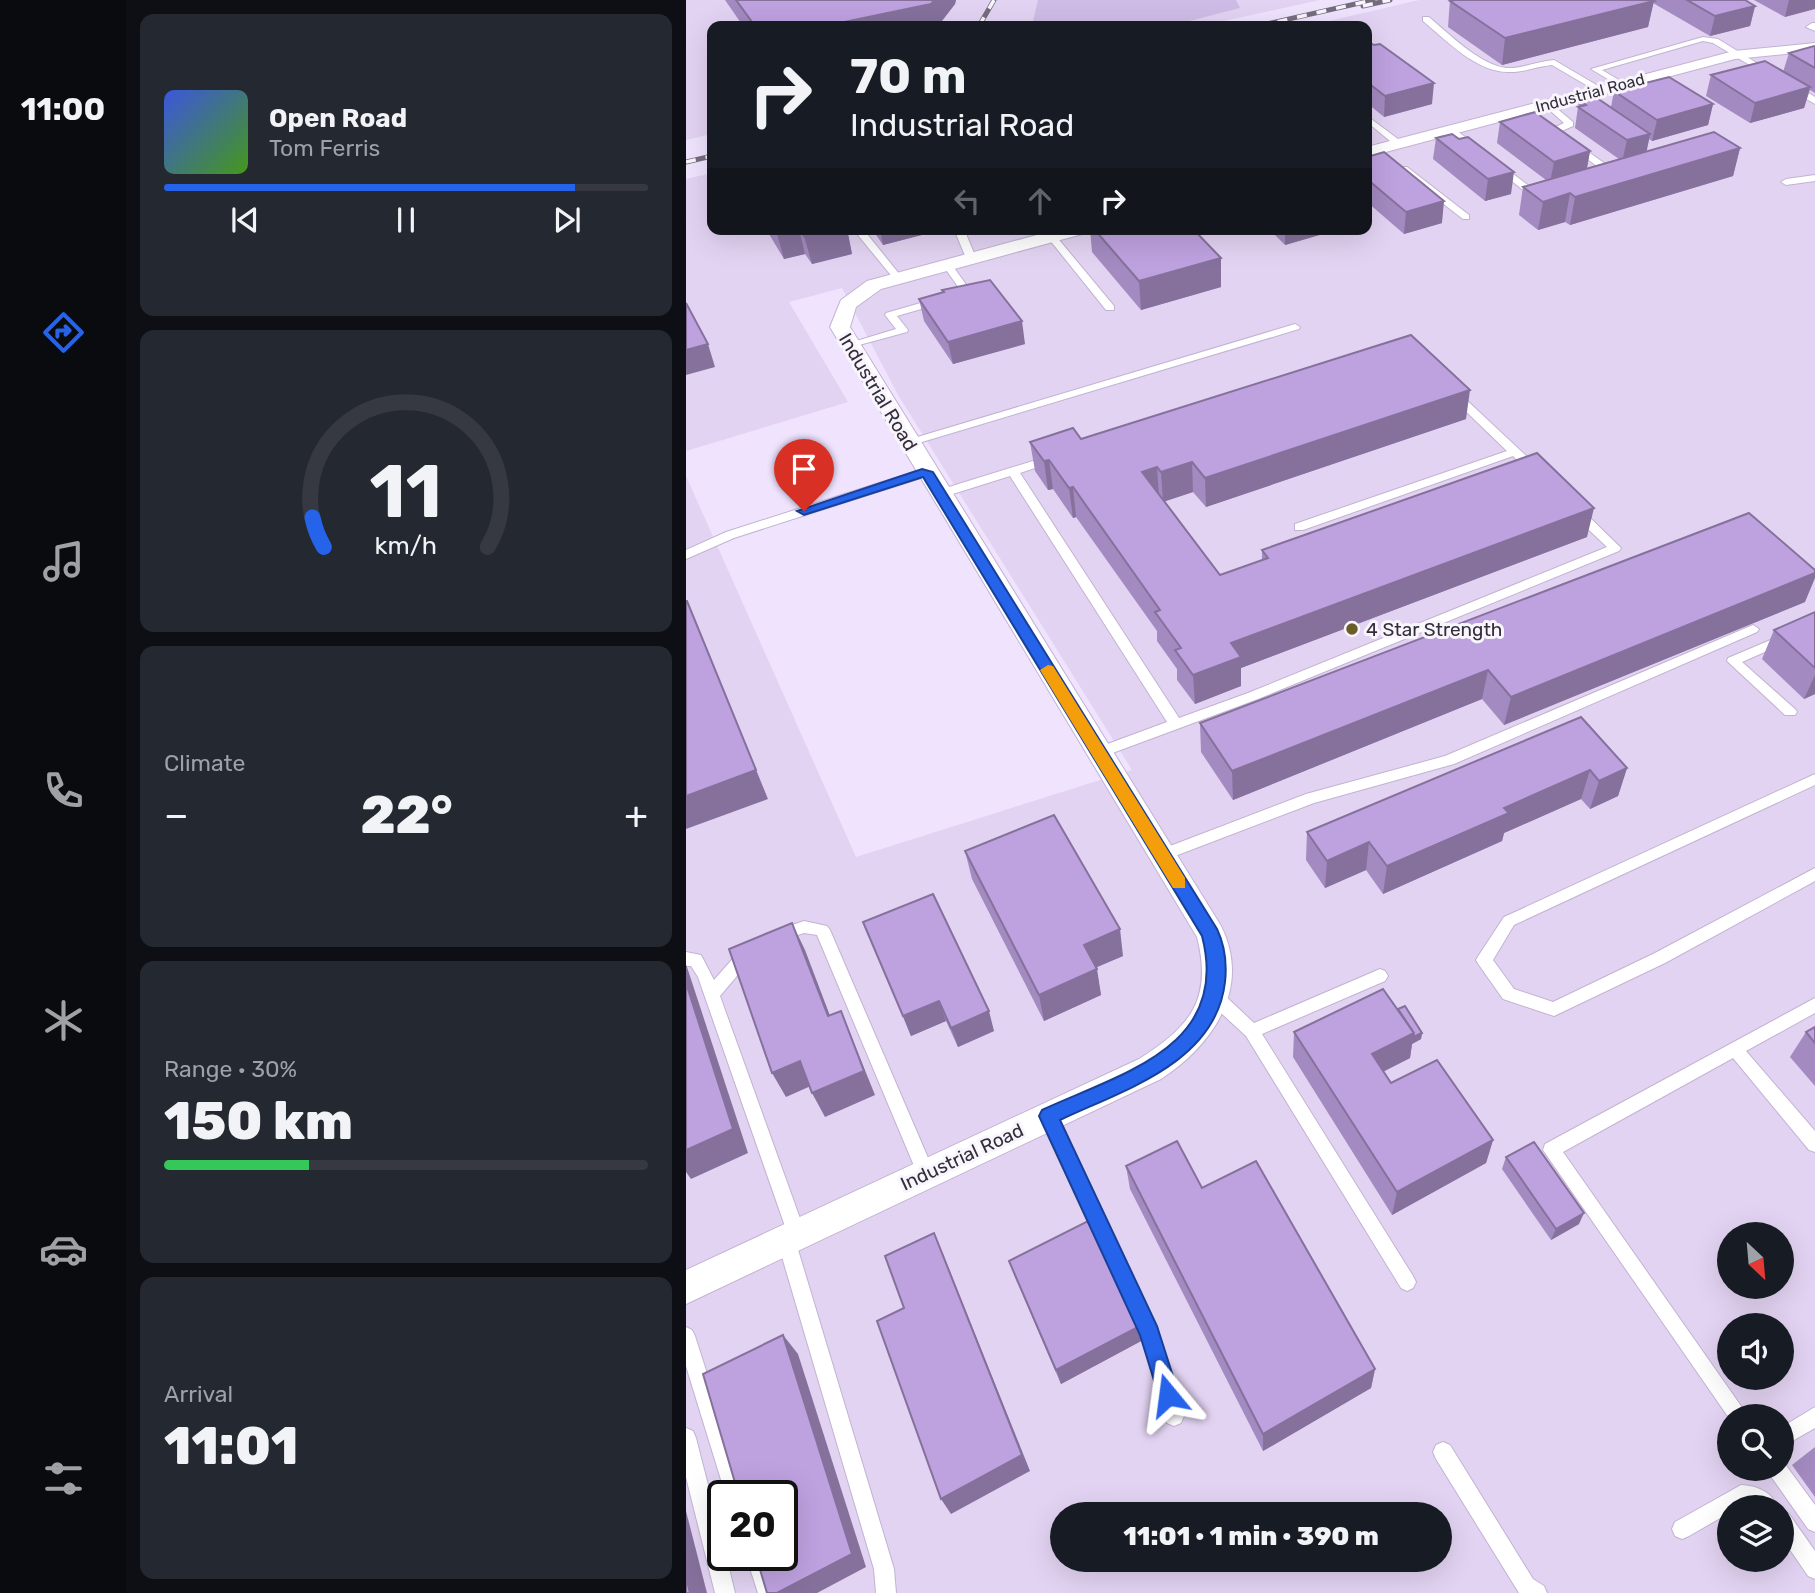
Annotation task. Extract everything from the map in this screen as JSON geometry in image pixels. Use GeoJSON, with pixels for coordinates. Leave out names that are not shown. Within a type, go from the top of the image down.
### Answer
{"type":"FeatureCollection","features":[{"type":"Feature","properties":{"kind":"street","name":"Industrial Road"},"geometry":{"type":"LineString","coordinates":[[1378,153],[1399,144],[1529,114],[1548,104],[1737,54],[1815,47]]}},
{"type":"Feature","properties":{"kind":"street","name":"Industrial Road"},"geometry":{"type":"LineString","coordinates":[[686,1287],[1168,1058],[1199,1028],[1215,998],[1219,965],[1211,934],[839,327],[848,304],[874,285],[1042,235]]}},
{"type":"Feature","properties":{"kind":"lane"},"geometry":{"type":"LineString","coordinates":[[1426,19],[1483,62],[1497,68],[1508,70],[1554,62],[1601,90]]}},
{"type":"Feature","properties":{"kind":"lane"},"geometry":{"type":"LineString","coordinates":[[1621,85],[1595,69],[1703,39],[1715,41],[1815,101]]}},
{"type":"Feature","properties":{"kind":"lane"},"geometry":{"type":"LineString","coordinates":[[1798,50],[1815,60]]}},
{"type":"Feature","properties":{"kind":"lane"},"geometry":{"type":"LineString","coordinates":[[1548,104],[1570,124],[1554,131]]}},
{"type":"Feature","properties":{"kind":"lane"},"geometry":{"type":"LineString","coordinates":[[1372,122],[1399,144]]}},
{"type":"Feature","properties":{"kind":"lane"},"geometry":{"type":"LineString","coordinates":[[1544,124],[1608,170],[1610,174],[1600,177]]}},
{"type":"Feature","properties":{"kind":"lane"},"geometry":{"type":"LineString","coordinates":[[1441,136],[1473,152],[1526,187],[1538,193],[1549,191]]}},
{"type":"Feature","properties":{"kind":"lane"},"geometry":{"type":"LineString","coordinates":[[1400,166],[1466,217]]}},
{"type":"Feature","properties":{"kind":"lane"},"geometry":{"type":"LineString","coordinates":[[1786,182],[1815,178]]}},
{"type":"Feature","properties":{"kind":"lane"},"geometry":{"type":"LineString","coordinates":[[863,235],[897,277]]}},
{"type":"Feature","properties":{"kind":"lane"},"geometry":{"type":"LineString","coordinates":[[848,345],[903,330],[890,315],[967,293],[959,261],[959,235]]}},
{"type":"Feature","properties":{"kind":"lane"},"geometry":{"type":"LineString","coordinates":[[1042,235],[1110,308]]}},
{"type":"Feature","properties":{"kind":"lane"},"geometry":{"type":"LineString","coordinates":[[908,443],[1295,327]]}},
{"type":"Feature","properties":{"kind":"lane"},"geometry":{"type":"LineString","coordinates":[[1445,386],[1546,482]]}},
{"type":"Feature","properties":{"kind":"lane"},"geometry":{"type":"LineString","coordinates":[[1299,527],[1514,452]]}},
{"type":"Feature","properties":{"kind":"lane"},"geometry":{"type":"LineString","coordinates":[[686,555],[730,535],[933,483],[1013,471],[1066,455]]}},
{"type":"Feature","properties":{"kind":"lane"},"geometry":{"type":"LineString","coordinates":[[1013,471],[1176,725]]}},
{"type":"Feature","properties":{"kind":"lane"},"geometry":{"type":"LineString","coordinates":[[1099,753],[1176,725],[1615,548],[1565,501]]}},
{"type":"Feature","properties":{"kind":"lane"},"geometry":{"type":"LineString","coordinates":[[1790,712],[1733,662],[1815,625]]}},
{"type":"Feature","properties":{"kind":"lane"},"geometry":{"type":"LineString","coordinates":[[1162,855],[1311,798],[1449,760],[1753,629]]}},
{"type":"Feature","properties":{"kind":"lane"},"geometry":{"type":"LineString","coordinates":[[1815,779],[1509,921],[1484,960],[1509,994],[1554,1009],[1660,958],[1815,874]]}},
{"type":"Feature","properties":{"kind":"lane"},"geometry":{"type":"LineString","coordinates":[[712,994],[762,940],[804,927],[822,930],[926,1174]]}},
{"type":"Feature","properties":{"kind":"lane"},"geometry":{"type":"LineString","coordinates":[[686,959],[696,960],[712,994],[792,1238],[884,1569],[886,1593]]}},
{"type":"Feature","properties":{"kind":"lane"},"geometry":{"type":"LineString","coordinates":[[1252,1031],[1380,976]]}},
{"type":"Feature","properties":{"kind":"lane"},"geometry":{"type":"LineString","coordinates":[[1215,998],[1252,1031],[1407,1282]]}},
{"type":"Feature","properties":{"kind":"lane"},"geometry":{"type":"LineString","coordinates":[[1731,1404],[1551,1150],[1815,1005]]}},
{"type":"Feature","properties":{"kind":"lane"},"geometry":{"type":"LineString","coordinates":[[1735,1049],[1815,1144]]}},
{"type":"Feature","properties":{"kind":"lane"},"geometry":{"type":"LineString","coordinates":[[1048,1116],[1150,1333],[1174,1416]]}},
{"type":"Feature","properties":{"kind":"lane"},"geometry":{"type":"LineString","coordinates":[[686,1336],[731,1480]]}},
{"type":"Feature","properties":{"kind":"lane"},"geometry":{"type":"LineString","coordinates":[[1794,1430],[1815,1417]]}},
{"type":"Feature","properties":{"kind":"lane"},"geometry":{"type":"LineString","coordinates":[[686,1438],[725,1593]]}},
{"type":"Feature","properties":{"kind":"lane"},"geometry":{"type":"LineString","coordinates":[[1443,1452],[1526,1586],[1537,1593]]}},
{"type":"Feature","properties":{"kind":"lane"},"geometry":{"type":"LineString","coordinates":[[1786,1481],[1815,1522]]}},
{"type":"Feature","properties":{"kind":"lane"},"geometry":{"type":"LineString","coordinates":[[1682,1529],[1717,1509]]}},
{"type":"Feature","properties":{"kind":"lane"},"geometry":{"type":"LineString","coordinates":[[1794,1538],[1815,1569]]}},
{"type":"Feature","properties":{"kind":"lane"},"geometry":{"type":"LineString","coordinates":[[761,1571],[768,1593]]}},
{"type":"Feature","properties":{"kind":"shaded area"},"geometry":{"type":"Polygon","coordinates":[[[686,0],[1320,0],[1224,21],[707,21],[707,135],[686,140],[686,0]]]}},
{"type":"Feature","properties":{"kind":"shaded area"},"geometry":{"type":"Polygon","coordinates":[[[1038,0],[1236,0],[1240,8],[1189,21],[1033,21],[1038,0]]]}},
{"type":"Feature","properties":{"kind":"shaded area"},"geometry":{"type":"Polygon","coordinates":[[[1419,0],[1815,0],[1815,1593],[686,1593],[686,476],[856,857],[1132,770],[898,395],[842,288],[789,302],[848,402],[686,451],[686,179],[707,174],[707,235],[1372,235],[1372,21],[1329,21],[1419,0]]]}},
{"type":"Feature","properties":{"kind":"building"},"geometry":{"type":"Polygon","coordinates":[[[736,0],[934,0],[931,4],[849,21],[751,21],[736,0]]]}},
{"type":"Feature","properties":{"kind":"building"},"geometry":{"type":"Polygon","coordinates":[[[1687,0],[1745,0],[1755,6],[1715,16],[1687,0]]]}},
{"type":"Feature","properties":{"kind":"building"},"geometry":{"type":"Polygon","coordinates":[[[1450,1],[1654,1],[1505,38],[1450,1]]]}},
{"type":"Feature","properties":{"kind":"building"},"geometry":{"type":"Polygon","coordinates":[[[1372,44],[1380,44],[1434,83],[1385,96],[1372,86],[1372,44]]]}},
{"type":"Feature","properties":{"kind":"building"},"geometry":{"type":"Polygon","coordinates":[[[1814,46],[1815,68],[1789,53],[1814,46]]]}},
{"type":"Feature","properties":{"kind":"building"},"geometry":{"type":"Polygon","coordinates":[[[1765,61],[1810,87],[1755,103],[1711,75],[1765,61]]]}},
{"type":"Feature","properties":{"kind":"building"},"geometry":{"type":"Polygon","coordinates":[[[1669,77],[1713,104],[1657,120],[1614,91],[1669,77]]]}},
{"type":"Feature","properties":{"kind":"building"},"geometry":{"type":"Polygon","coordinates":[[[1594,96],[1650,134],[1627,140],[1578,107],[1586,105],[1579,100],[1594,96]]]}},
{"type":"Feature","properties":{"kind":"building"},"geometry":{"type":"Polygon","coordinates":[[[1535,112],[1590,151],[1554,162],[1500,122],[1535,112]]]}},
{"type":"Feature","properties":{"kind":"building"},"geometry":{"type":"Polygon","coordinates":[[[1714,132],[1740,148],[1575,197],[1570,193],[1543,202],[1523,187],[1714,132]]]}},
{"type":"Feature","properties":{"kind":"building"},"geometry":{"type":"Polygon","coordinates":[[[1452,134],[1459,139],[1468,137],[1514,172],[1488,179],[1436,138],[1452,134]]]}},
{"type":"Feature","properties":{"kind":"building"},"geometry":{"type":"Polygon","coordinates":[[[1384,152],[1444,201],[1406,212],[1372,183],[1372,156],[1384,152]]]}},
{"type":"Feature","properties":{"kind":"building"},"geometry":{"type":"Polygon","coordinates":[[[1099,235],[1199,235],[1221,258],[1139,281],[1099,235]]]}},
{"type":"Feature","properties":{"kind":"building"},"geometry":{"type":"Polygon","coordinates":[[[990,280],[1022,321],[948,342],[919,299],[944,292],[942,290],[990,280]]]}},
{"type":"Feature","properties":{"kind":"building"},"geometry":{"type":"Polygon","coordinates":[[[686,303],[708,344],[686,350],[686,303]]]}},
{"type":"Feature","properties":{"kind":"building"},"geometry":{"type":"Polygon","coordinates":[[[1411,335],[1470,390],[1205,478],[1192,462],[1161,472],[1157,467],[1142,472],[1220,575],[1268,558],[1262,550],[1537,453],[1594,508],[1231,643],[1241,657],[1193,675],[1175,650],[1181,648],[1155,612],[1160,610],[1073,487],[1069,488],[1049,460],[1044,461],[1030,442],[1073,428],[1081,439],[1411,335]]]}},
{"type":"Feature","properties":{"kind":"building"},"geometry":{"type":"Polygon","coordinates":[[[1749,513],[1815,570],[1815,573],[1511,697],[1488,670],[1232,771],[1200,723],[1749,513]]]}},
{"type":"Feature","properties":{"kind":"building"},"geometry":{"type":"Polygon","coordinates":[[[686,601],[756,770],[686,796],[686,601]]]}},
{"type":"Feature","properties":{"kind":"building"},"geometry":{"type":"Polygon","coordinates":[[[1815,612],[1815,668],[1774,630],[1815,612]]]}},
{"type":"Feature","properties":{"kind":"building"},"geometry":{"type":"Polygon","coordinates":[[[1581,717],[1627,768],[1599,781],[1590,770],[1504,808],[1509,813],[1387,866],[1369,842],[1327,861],[1307,832],[1581,717]]]}},
{"type":"Feature","properties":{"kind":"building"},"geometry":{"type":"Polygon","coordinates":[[[1054,815],[1120,929],[1084,945],[1097,969],[1039,995],[965,851],[1054,815]]]}},
{"type":"Feature","properties":{"kind":"building"},"geometry":{"type":"Polygon","coordinates":[[[933,894],[989,1011],[951,1028],[939,1001],[903,1016],[863,922],[933,894]]]}},
{"type":"Feature","properties":{"kind":"building"},"geometry":{"type":"Polygon","coordinates":[[[792,923],[828,1016],[841,1011],[864,1071],[812,1093],[800,1061],[772,1073],[729,949],[792,923]]]}},
{"type":"Feature","properties":{"kind":"building"},"geometry":{"type":"Polygon","coordinates":[[[686,983],[733,1129],[686,1150],[686,983]]]}},
{"type":"Feature","properties":{"kind":"building"},"geometry":{"type":"Polygon","coordinates":[[[1383,989],[1414,1033],[1372,1054],[1391,1083],[1437,1060],[1493,1140],[1397,1192],[1294,1032],[1383,989]]]}},
{"type":"Feature","properties":{"kind":"building"},"geometry":{"type":"Polygon","coordinates":[[[1405,1006],[1422,1033],[1413,1037],[1414,1033],[1398,1009],[1405,1006]]]}},
{"type":"Feature","properties":{"kind":"building"},"geometry":{"type":"Polygon","coordinates":[[[1815,1027],[1815,1043],[1806,1032],[1815,1027]]]}},
{"type":"Feature","properties":{"kind":"building"},"geometry":{"type":"Polygon","coordinates":[[[1177,1141],[1202,1188],[1256,1161],[1375,1369],[1263,1434],[1126,1166],[1177,1141]]]}},
{"type":"Feature","properties":{"kind":"building"},"geometry":{"type":"Polygon","coordinates":[[[1534,1142],[1584,1213],[1556,1229],[1506,1157],[1534,1142]]]}},
{"type":"Feature","properties":{"kind":"building"},"geometry":{"type":"Polygon","coordinates":[[[1090,1220],[1140,1326],[1056,1370],[1009,1261],[1090,1220]]]}},
{"type":"Feature","properties":{"kind":"building"},"geometry":{"type":"Polygon","coordinates":[[[934,1233],[1022,1455],[941,1499],[877,1321],[904,1308],[885,1256],[934,1233]]]}},
{"type":"Feature","properties":{"kind":"building"},"geometry":{"type":"Polygon","coordinates":[[[783,1335],[852,1554],[777,1593],[767,1593],[760,1571],[798,1571],[798,1480],[734,1480],[703,1374],[783,1335]]]}},
{"type":"Feature","properties":{"kind":"building"},"geometry":{"type":"Polygon","coordinates":[[[686,1577],[690,1593],[686,1593],[686,1577]]]}},
{"type":"Feature","properties":{"kind":"railway"},"geometry":{"type":"LineString","coordinates":[[982,21],[994,0]]}},
{"type":"Feature","properties":{"kind":"railway"},"geometry":{"type":"LineString","coordinates":[[1280,21],[1373,0]]}},
{"type":"Feature","properties":{"kind":"railway"},"geometry":{"type":"LineString","coordinates":[[1363,6],[1390,0]]}},
{"type":"Feature","properties":{"kind":"railway"},"geometry":{"type":"LineString","coordinates":[[686,162],[707,157]]}},
{"type":"Feature","properties":{"kind":"slow traffic"},"geometry":{"type":"LineString","coordinates":[[1048,670],[1179,883]]}},
{"type":"Feature","properties":{"kind":"place","name":"4 Star Strength"},"geometry":{"type":"Point","coordinates":[1352,629]}},
{"type":"Feature","properties":{"kind":"route"},"geometry":{"type":"LineString","coordinates":[[804,511],[926,472],[1211,934],[1219,965],[1215,998],[1199,1028],[1187,1042],[1150,1069],[1048,1116],[1150,1333],[1168,1395]]}}]}
